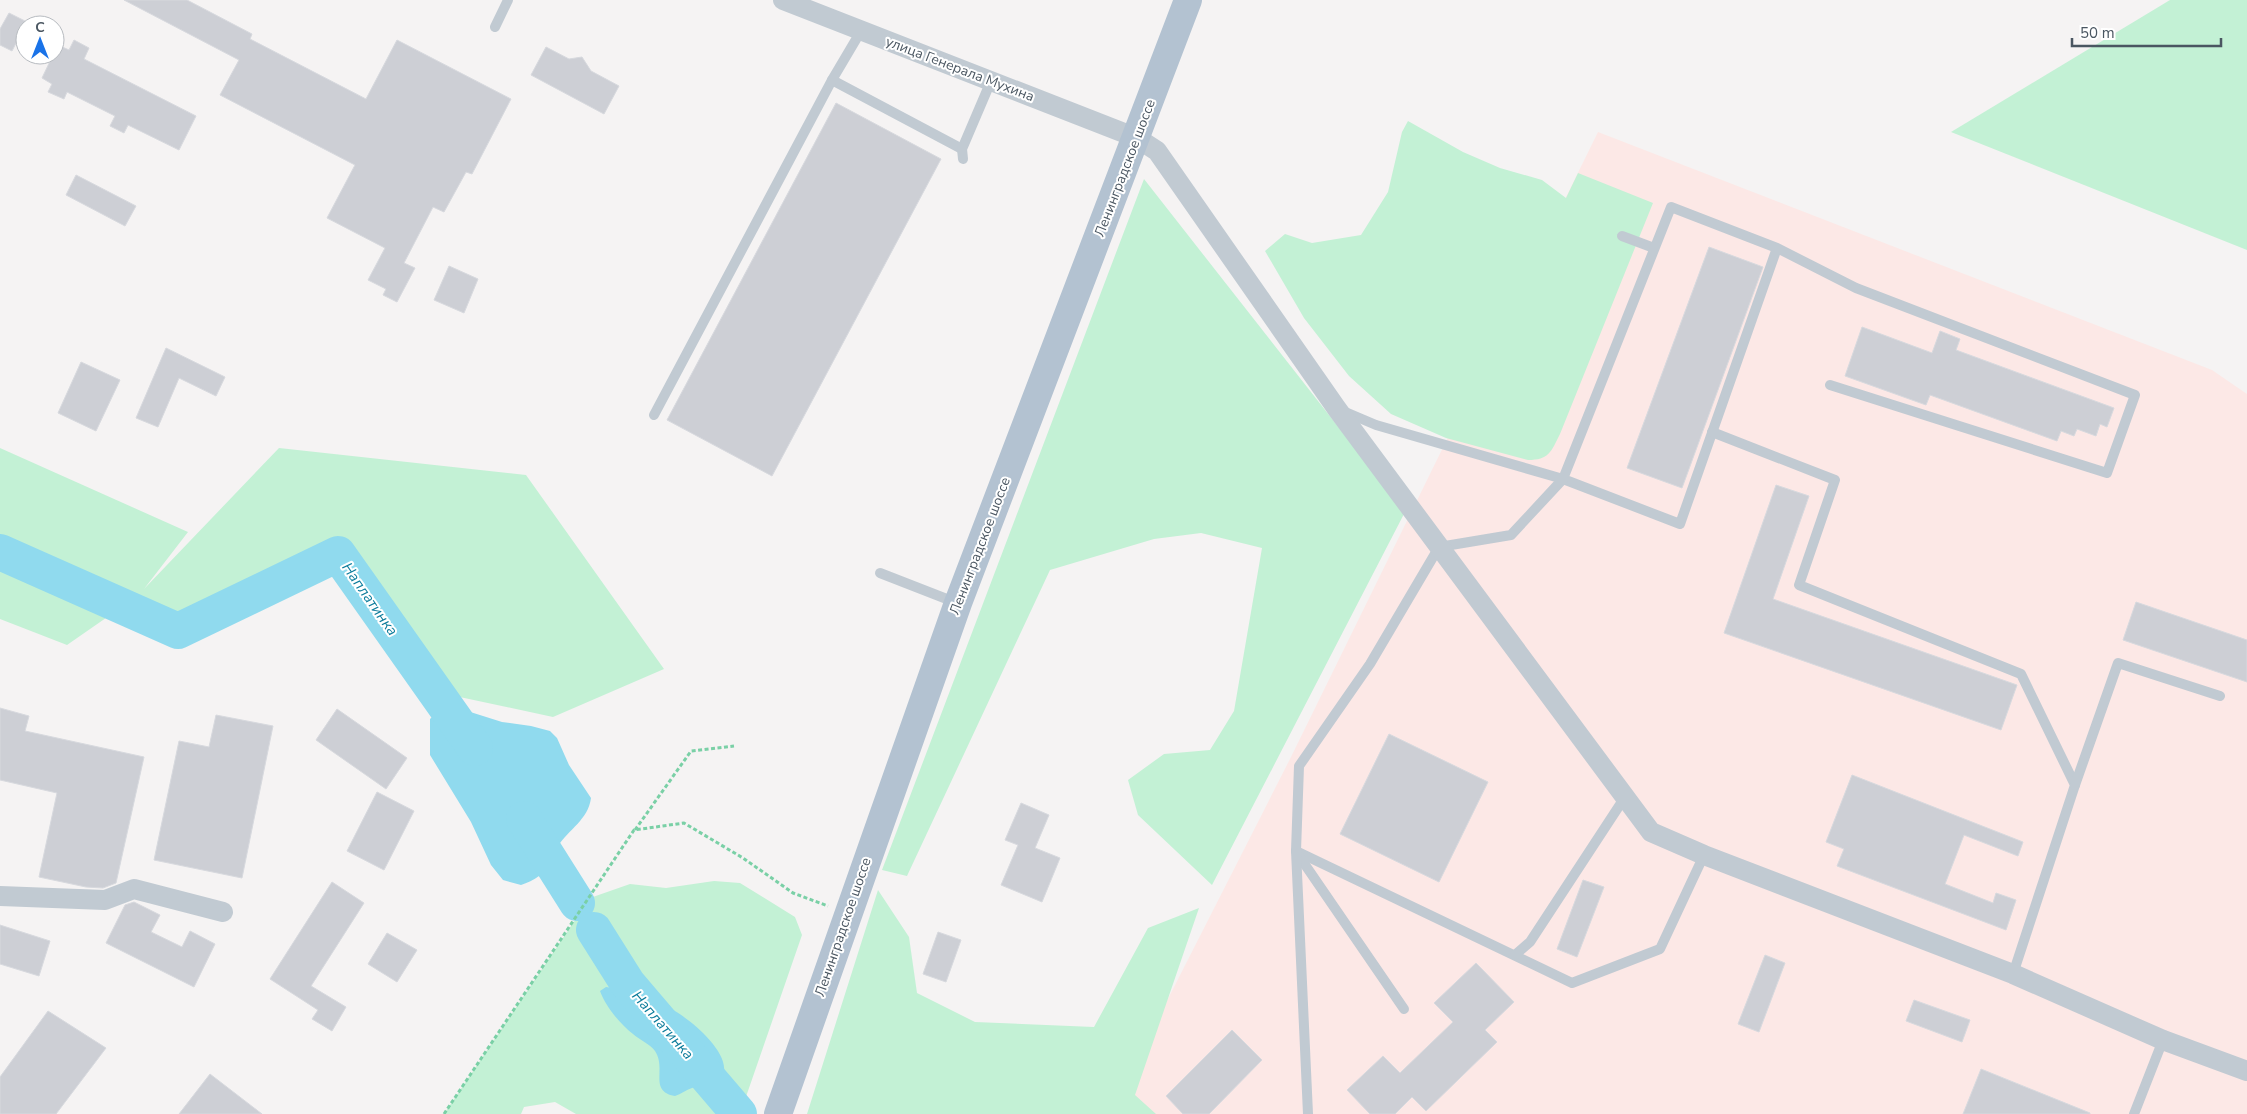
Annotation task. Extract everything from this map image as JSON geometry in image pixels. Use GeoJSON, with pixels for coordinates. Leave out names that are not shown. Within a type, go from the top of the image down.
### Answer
{"type":"FeatureCollection","features":[{"type":"Feature","properties":{"kind":"main road","name":"Ленинградское шоссе"},"geometry":{"type":"LineString","coordinates":[[781,1105],[847,913],[958,603],[1137,138],[1188,0]]}},
{"type":"Feature","properties":{"kind":"street","name":"улица Генерала Мухина"},"geometry":{"type":"LineString","coordinates":[[783,0],[1137,138],[1157,151],[1337,409],[1651,832],[1704,855],[2013,974],[2163,1040],[2247,1071]]}},
{"type":"Feature","properties":{"kind":"street"},"geometry":{"type":"LineString","coordinates":[[0,896],[105,900],[134,889],[222,912]]}},
{"type":"Feature","properties":{"kind":"lane"},"geometry":{"type":"LineString","coordinates":[[495,27],[508,0]]}},
{"type":"Feature","properties":{"kind":"lane"},"geometry":{"type":"LineString","coordinates":[[654,416],[832,80],[861,31]]}},
{"type":"Feature","properties":{"kind":"lane"},"geometry":{"type":"LineString","coordinates":[[832,80],[962,154],[991,80]]}},
{"type":"Feature","properties":{"kind":"lane"},"geometry":{"type":"LineString","coordinates":[[1308,1114],[1296,851],[1299,766],[1370,664],[1440,547],[1511,535],[1563,479],[1671,207],[1777,248],[1856,288],[2135,395],[2107,473],[1830,385]]}},
{"type":"Feature","properties":{"kind":"lane"},"geometry":{"type":"LineString","coordinates":[[1622,236],[1654,248]]}},
{"type":"Feature","properties":{"kind":"lane"},"geometry":{"type":"LineString","coordinates":[[1337,409],[1376,426],[1563,479],[1680,524],[1777,248]]}},
{"type":"Feature","properties":{"kind":"lane"},"geometry":{"type":"LineString","coordinates":[[1712,432],[1835,480],[1799,585],[2021,674],[2075,785]]}},
{"type":"Feature","properties":{"kind":"lane"},"geometry":{"type":"LineString","coordinates":[[880,574],[958,603]]}},
{"type":"Feature","properties":{"kind":"lane"},"geometry":{"type":"LineString","coordinates":[[2013,974],[2075,785],[2118,663],[2220,696]]}},
{"type":"Feature","properties":{"kind":"lane"},"geometry":{"type":"LineString","coordinates":[[1515,955],[1530,942],[1625,797]]}},
{"type":"Feature","properties":{"kind":"lane"},"geometry":{"type":"LineString","coordinates":[[1296,851],[1572,983],[1660,949],[1704,855]]}},
{"type":"Feature","properties":{"kind":"lane"},"geometry":{"type":"LineString","coordinates":[[1296,851],[1404,1009]]}},
{"type":"Feature","properties":{"kind":"lane"},"geometry":{"type":"LineString","coordinates":[[2134,1114],[2163,1040]]}},
{"type":"Feature","properties":{"kind":"path"},"geometry":{"type":"LineString","coordinates":[[444,1114],[634,830],[692,751],[734,746]]}},
{"type":"Feature","properties":{"kind":"path"},"geometry":{"type":"LineString","coordinates":[[634,830],[684,823],[743,858],[794,893],[847,913]]}},
{"type":"Feature","properties":{"kind":"shaded area"},"geometry":{"type":"Polygon","coordinates":[[[1598,132],[2212,370],[2247,394],[2247,1114],[1127,1114],[1114,1105],[1290,759],[1598,132]]]}},
{"type":"Feature","properties":{"kind":"green space"},"geometry":{"type":"Polygon","coordinates":[[[2170,0],[2247,0],[2247,250],[1951,132],[2170,0]]]}},
{"type":"Feature","properties":{"kind":"green space"},"geometry":{"type":"Polygon","coordinates":[[[1408,121],[1463,152],[1500,168],[1542,180],[1566,198],[1578,173],[1653,203],[1560,434],[1545,457],[1528,460],[1446,438],[1391,414],[1349,376],[1304,318],[1265,251],[1285,234],[1312,243],[1361,235],[1388,192],[1402,132],[1408,121]]]}},
{"type":"Feature","properties":{"kind":"green space"},"geometry":{"type":"Polygon","coordinates":[[[1144,179],[1405,512],[1212,885],[1138,815],[1128,780],[1164,754],[1210,750],[1234,711],[1262,548],[1201,533],[1154,539],[1050,570],[907,876],[882,870],[1144,179]]]}},
{"type":"Feature","properties":{"kind":"green space"},"geometry":{"type":"Polygon","coordinates":[[[0,448],[188,532],[144,589],[279,448],[526,475],[664,669],[553,717],[455,696],[349,545],[178,615],[139,595],[67,645],[0,619],[0,448]]]}},
{"type":"Feature","properties":{"kind":"green space"},"geometry":{"type":"Polygon","coordinates":[[[714,881],[740,883],[795,917],[802,935],[740,1114],[576,1114],[555,1102],[524,1107],[521,1114],[444,1114],[590,898],[630,884],[666,888],[714,881]]]}},
{"type":"Feature","properties":{"kind":"green space"},"geometry":{"type":"Polygon","coordinates":[[[878,890],[909,937],[917,993],[975,1022],[1094,1027],[1148,928],[1199,908],[1135,1095],[1156,1114],[807,1114],[878,890]]]}},
{"type":"Feature","properties":{"kind":"water"},"geometry":{"type":"Polygon","coordinates":[[[445,708],[464,710],[502,722],[550,731],[557,738],[569,765],[591,798],[586,812],[562,840],[545,870],[530,881],[521,885],[503,880],[491,865],[471,822],[430,755],[430,719],[437,712],[445,708]]]}},
{"type":"Feature","properties":{"kind":"water"},"geometry":{"type":"Polygon","coordinates":[[[606,987],[656,1002],[679,1013],[688,1020],[709,1039],[723,1061],[724,1071],[720,1080],[717,1083],[696,1087],[675,1096],[662,1089],[659,1078],[658,1058],[655,1051],[628,1030],[614,1015],[600,991],[606,987]]]}},
{"type":"Feature","properties":{"kind":"building"},"geometry":{"type":"Polygon","coordinates":[[[124,0],[187,0],[252,34],[250,39],[366,99],[397,40],[511,99],[472,174],[466,172],[444,212],[433,207],[404,263],[415,268],[397,302],[383,295],[386,289],[368,280],[385,248],[327,218],[355,165],[220,95],[239,60],[124,0]]]}},
{"type":"Feature","properties":{"kind":"building"},"geometry":{"type":"Polygon","coordinates":[[[9,13],[15,16],[15,45],[12,51],[0,45],[0,29],[9,13]]]}},
{"type":"Feature","properties":{"kind":"building"},"geometry":{"type":"Polygon","coordinates":[[[74,40],[89,48],[84,59],[196,116],[179,150],[128,125],[124,133],[110,126],[115,116],[67,92],[64,99],[48,92],[52,84],[42,78],[48,65],[65,65],[65,48],[69,50],[74,40]]]}},
{"type":"Feature","properties":{"kind":"building"},"geometry":{"type":"Polygon","coordinates":[[[546,47],[569,59],[582,57],[591,71],[619,86],[604,114],[531,75],[546,47]]]}},
{"type":"Feature","properties":{"kind":"building"},"geometry":{"type":"Polygon","coordinates":[[[836,103],[941,159],[772,476],[667,420],[836,103]]]}},
{"type":"Feature","properties":{"kind":"building"},"geometry":{"type":"Polygon","coordinates":[[[76,175],[136,206],[125,226],[66,195],[76,175]]]}},
{"type":"Feature","properties":{"kind":"building"},"geometry":{"type":"Polygon","coordinates":[[[1709,247],[1763,267],[1682,488],[1627,468],[1709,247]]]}},
{"type":"Feature","properties":{"kind":"building"},"geometry":{"type":"Polygon","coordinates":[[[449,266],[478,279],[464,313],[434,300],[449,266]]]}},
{"type":"Feature","properties":{"kind":"building"},"geometry":{"type":"Polygon","coordinates":[[[1862,327],[1932,353],[1940,331],[1960,339],[1956,350],[2114,408],[2107,427],[2100,424],[2096,436],[2077,429],[2074,436],[2061,431],[2057,441],[1930,395],[1926,405],[1845,376],[1862,327]]]}},
{"type":"Feature","properties":{"kind":"building"},"geometry":{"type":"Polygon","coordinates":[[[166,348],[225,377],[216,396],[179,378],[158,427],[136,418],[166,348]]]}},
{"type":"Feature","properties":{"kind":"building"},"geometry":{"type":"Polygon","coordinates":[[[81,362],[120,380],[96,431],[58,413],[81,362]]]}},
{"type":"Feature","properties":{"kind":"building"},"geometry":{"type":"Polygon","coordinates":[[[1776,485],[1809,496],[1773,599],[2017,685],[2001,730],[1724,633],[1776,485]]]}},
{"type":"Feature","properties":{"kind":"building"},"geometry":{"type":"Polygon","coordinates":[[[2136,602],[2247,640],[2247,682],[2123,640],[2136,602]]]}},
{"type":"Feature","properties":{"kind":"building"},"geometry":{"type":"Polygon","coordinates":[[[0,708],[29,716],[25,731],[144,757],[116,883],[103,888],[86,887],[39,877],[57,793],[0,780],[0,708]]]}},
{"type":"Feature","properties":{"kind":"building"},"geometry":{"type":"Polygon","coordinates":[[[337,709],[407,758],[386,789],[316,740],[337,709]]]}},
{"type":"Feature","properties":{"kind":"building"},"geometry":{"type":"Polygon","coordinates":[[[216,715],[273,726],[242,878],[154,860],[179,741],[209,747],[216,715]]]}},
{"type":"Feature","properties":{"kind":"building"},"geometry":{"type":"Polygon","coordinates":[[[1389,734],[1488,782],[1439,882],[1340,834],[1389,734]]]}},
{"type":"Feature","properties":{"kind":"building"},"geometry":{"type":"Polygon","coordinates":[[[1852,775],[2023,842],[2018,856],[1964,835],[1945,884],[1993,903],[1996,893],[2016,900],[2006,930],[1837,866],[1844,849],[1826,842],[1852,775]]]}},
{"type":"Feature","properties":{"kind":"building"},"geometry":{"type":"Polygon","coordinates":[[[377,792],[414,811],[384,870],[347,851],[377,792]]]}},
{"type":"Feature","properties":{"kind":"building"},"geometry":{"type":"Polygon","coordinates":[[[1021,803],[1049,815],[1035,848],[1060,858],[1042,902],[1001,885],[1018,845],[1005,840],[1021,803]]]}},
{"type":"Feature","properties":{"kind":"building"},"geometry":{"type":"Polygon","coordinates":[[[1583,880],[1604,887],[1577,957],[1557,949],[1583,880]]]}},
{"type":"Feature","properties":{"kind":"building"},"geometry":{"type":"Polygon","coordinates":[[[332,882],[364,903],[311,986],[346,1007],[332,1031],[312,1019],[318,1010],[270,979],[332,882]]]}},
{"type":"Feature","properties":{"kind":"building"},"geometry":{"type":"Polygon","coordinates":[[[134,902],[160,915],[151,932],[182,947],[190,931],[215,944],[194,987],[106,943],[125,905],[134,902]]]}},
{"type":"Feature","properties":{"kind":"building"},"geometry":{"type":"Polygon","coordinates":[[[0,925],[50,941],[39,976],[0,964],[0,925]]]}},
{"type":"Feature","properties":{"kind":"building"},"geometry":{"type":"Polygon","coordinates":[[[938,932],[961,940],[946,982],[923,974],[938,932]]]}},
{"type":"Feature","properties":{"kind":"building"},"geometry":{"type":"Polygon","coordinates":[[[387,933],[417,950],[397,982],[368,964],[387,933]]]}},
{"type":"Feature","properties":{"kind":"building"},"geometry":{"type":"Polygon","coordinates":[[[1765,955],[1785,963],[1759,1032],[1738,1024],[1765,955]]]}},
{"type":"Feature","properties":{"kind":"building"},"geometry":{"type":"Polygon","coordinates":[[[1476,963],[1514,1002],[1485,1030],[1497,1042],[1426,1111],[1412,1097],[1395,1114],[1370,1114],[1347,1090],[1383,1056],[1400,1073],[1453,1022],[1434,1003],[1476,963]]]}},
{"type":"Feature","properties":{"kind":"building"},"geometry":{"type":"Polygon","coordinates":[[[1914,1000],[1970,1020],[1962,1042],[1906,1021],[1914,1000]]]}},
{"type":"Feature","properties":{"kind":"building"},"geometry":{"type":"Polygon","coordinates":[[[48,1011],[106,1048],[56,1114],[0,1114],[0,1077],[48,1011]]]}},
{"type":"Feature","properties":{"kind":"building"},"geometry":{"type":"Polygon","coordinates":[[[1232,1030],[1262,1060],[1209,1114],[1183,1114],[1166,1096],[1232,1030]]]}},
{"type":"Feature","properties":{"kind":"building"},"geometry":{"type":"Polygon","coordinates":[[[1981,1069],[2090,1113],[2090,1114],[1963,1114],[1981,1069]]]}},
{"type":"Feature","properties":{"kind":"building"},"geometry":{"type":"Polygon","coordinates":[[[210,1074],[262,1114],[179,1114],[210,1074]]]}},
{"type":"Feature","properties":{"kind":"waterway","name":"Наплатинка"},"geometry":{"type":"LineString","coordinates":[[0,552],[178,631],[338,554],[475,748]]}},
{"type":"Feature","properties":{"kind":"waterway","name":"Наплатинка"},"geometry":{"type":"LineString","coordinates":[[524,819],[577,903]]}},
{"type":"Feature","properties":{"kind":"waterway","name":"Наплатинка"},"geometry":{"type":"LineString","coordinates":[[594,930],[628,984],[739,1114]]}}]}
